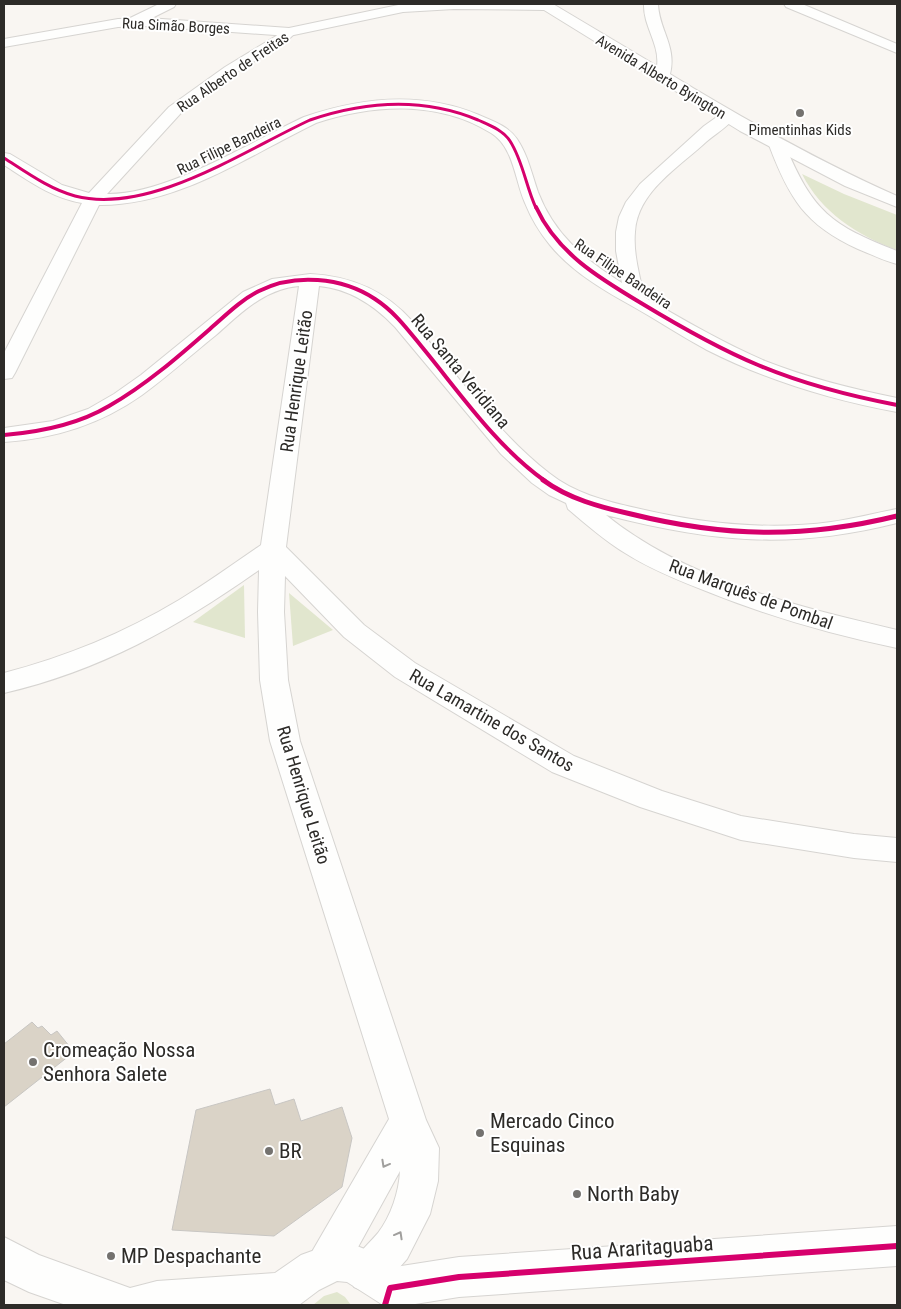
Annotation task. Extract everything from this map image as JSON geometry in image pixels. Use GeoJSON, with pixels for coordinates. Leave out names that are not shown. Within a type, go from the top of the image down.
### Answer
{"type":"FeatureCollection","features":[{"type":"Feature","properties":{"kind":"street"},"geometry":{"type":"LineString","coordinates":[[132,22],[169,4]]}},
{"type":"Feature","properties":{"kind":"street"},"geometry":{"type":"LineString","coordinates":[[334,21],[361,4]]}},
{"type":"Feature","properties":{"kind":"street"},"geometry":{"type":"LineString","coordinates":[[385,4],[403,8],[454,4],[546,5]]}},
{"type":"Feature","properties":{"kind":"street"},"geometry":{"type":"LineString","coordinates":[[651,4],[653,21],[666,57],[662,76]]}},
{"type":"Feature","properties":{"kind":"street"},"geometry":{"type":"LineString","coordinates":[[791,4],[897,49]]}},
{"type":"Feature","properties":{"kind":"street","name":"Avenida Alberto Byington"},"geometry":{"type":"LineString","coordinates":[[546,5],[727,117],[777,145],[851,182],[897,202]]}},
{"type":"Feature","properties":{"kind":"street","name":"Rua Alberto de Freitas"},"geometry":{"type":"LineString","coordinates":[[4,373],[93,200],[175,110],[192,95],[281,39],[289,32],[403,8]]}},
{"type":"Feature","properties":{"kind":"street","name":"Rua Simão Borges"},"geometry":{"type":"LineString","coordinates":[[4,43],[106,24],[132,22],[289,32]]}},
{"type":"Feature","properties":{"kind":"street","name":"Rua Filipe Bandeira"},"geometry":{"type":"LineString","coordinates":[[4,158],[58,190],[93,200],[121,199],[146,195],[177,185],[329,112],[353,107],[392,104],[430,106],[474,118],[493,127],[508,139],[516,153],[530,195],[541,219],[560,247],[580,263],[635,300],[689,332],[740,358],[802,381],[897,406]]}},
{"type":"Feature","properties":{"kind":"street"},"geometry":{"type":"LineString","coordinates":[[635,300],[624,247],[624,230],[632,206],[648,183],[702,138],[714,124],[727,117]]}},
{"type":"Feature","properties":{"kind":"street"},"geometry":{"type":"LineString","coordinates":[[777,145],[795,189],[814,215],[835,231],[897,258]]}},
{"type":"Feature","properties":{"kind":"street","name":"Rua Henrique Leitão"},"geometry":{"type":"LineString","coordinates":[[310,280],[273,549],[271,612],[274,680],[285,742],[408,1121],[420,1148],[417,1189],[410,1214],[393,1245],[381,1289]]}},
{"type":"Feature","properties":{"kind":"street","name":"Rua Santa Veridiana"},"geometry":{"type":"LineString","coordinates":[[4,435],[39,431],[60,426],[84,418],[107,407],[150,378],[253,294],[268,287],[288,282],[328,281],[361,290],[396,315],[502,442],[545,481],[564,494],[592,504],[649,519],[713,530],[767,534],[813,533],[857,526],[897,516]]}},
{"type":"Feature","properties":{"kind":"street","name":"Rua Marquês de Pombal"},"geometry":{"type":"LineString","coordinates":[[564,494],[614,535],[644,553],[694,577],[839,626],[897,639]]}},
{"type":"Feature","properties":{"kind":"street"},"geometry":{"type":"LineString","coordinates":[[4,683],[39,674],[104,650],[178,613],[273,549]]}},
{"type":"Feature","properties":{"kind":"street","name":"Rua Lamartine dos Santos"},"geometry":{"type":"LineString","coordinates":[[273,549],[354,631],[405,670],[513,736],[563,764],[651,799],[741,828],[854,846],[897,850]]}},
{"type":"Feature","properties":{"kind":"street"},"geometry":{"type":"LineString","coordinates":[[327,1264],[385,1165],[408,1121]]}},
{"type":"Feature","properties":{"kind":"street","name":"Rua Araritaguaba"},"geometry":{"type":"LineString","coordinates":[[381,1289],[459,1277],[897,1246]]}},
{"type":"Feature","properties":{"kind":"street"},"geometry":{"type":"LineString","coordinates":[[4,1257],[29,1272],[123,1305]]}},
{"type":"Feature","properties":{"kind":"street"},"geometry":{"type":"LineString","coordinates":[[138,1305],[157,1301],[275,1299],[312,1270],[327,1264],[346,1261],[381,1289]]}},
{"type":"Feature","properties":{"kind":"green space"},"geometry":{"type":"Polygon","coordinates":[[[802,174],[844,194],[897,215],[897,250],[868,238],[842,221],[819,200],[802,174]]]}},
{"type":"Feature","properties":{"kind":"green space"},"geometry":{"type":"Polygon","coordinates":[[[244,585],[245,638],[193,622],[244,585]]]}},
{"type":"Feature","properties":{"kind":"green space"},"geometry":{"type":"Polygon","coordinates":[[[289,593],[333,630],[293,646],[289,593]]]}},
{"type":"Feature","properties":{"kind":"green space"},"geometry":{"type":"Polygon","coordinates":[[[337,1292],[345,1297],[351,1305],[313,1305],[324,1296],[337,1292]]]}},
{"type":"Feature","properties":{"kind":"building","name":"Cromeação Nossa Senhora Salete"},"geometry":{"type":"Polygon","coordinates":[[[32,1022],[38,1028],[42,1026],[51,1035],[57,1031],[74,1052],[4,1107],[4,1044],[32,1022]]]}},
{"type":"Feature","properties":{"kind":"building","name":"BR"},"geometry":{"type":"Polygon","coordinates":[[[270,1089],[275,1105],[294,1099],[301,1121],[342,1107],[352,1138],[342,1187],[274,1236],[172,1230],[196,1110],[270,1089]]]}},
{"type":"Feature","properties":{"kind":"cycle path"},"geometry":{"type":"LineString","coordinates":[[4,158],[65,193],[95,199],[115,200],[135,197],[172,186],[209,170],[310,120],[330,113],[352,108],[396,103],[419,104],[441,108],[462,114],[493,127],[510,141],[534,204],[556,241],[571,256],[605,281],[660,315],[727,352],[777,373],[816,386],[897,405]]}},
{"type":"Feature","properties":{"kind":"cycle path"},"geometry":{"type":"LineString","coordinates":[[4,435],[58,427],[84,419],[108,407],[149,379],[243,301],[265,288],[279,283],[295,281],[327,281],[355,288],[388,308],[406,326],[481,419],[509,449],[540,478],[557,490],[573,497],[588,503],[660,521],[727,531],[796,533],[830,530],[897,516]]}},
{"type":"Feature","properties":{"kind":"cycle path"},"geometry":{"type":"LineString","coordinates":[[385,1305],[390,1288],[459,1277],[897,1246]]}},
{"type":"Feature","properties":{"kind":"place","name":"Pimentinhas Kids"},"geometry":{"type":"Point","coordinates":[800,113]}},
{"type":"Feature","properties":{"kind":"place","name":"Cromeação Nossa Senhora Salete"},"geometry":{"type":"Point","coordinates":[33,1062]}},
{"type":"Feature","properties":{"kind":"place","name":"Mercado Cinco Esquinas"},"geometry":{"type":"Point","coordinates":[480,1133]}},
{"type":"Feature","properties":{"kind":"place","name":"BR"},"geometry":{"type":"Point","coordinates":[269,1151]}},
{"type":"Feature","properties":{"kind":"place","name":"North Baby"},"geometry":{"type":"Point","coordinates":[577,1194]}},
{"type":"Feature","properties":{"kind":"place","name":"MP Despachante"},"geometry":{"type":"Point","coordinates":[111,1256]}}]}
